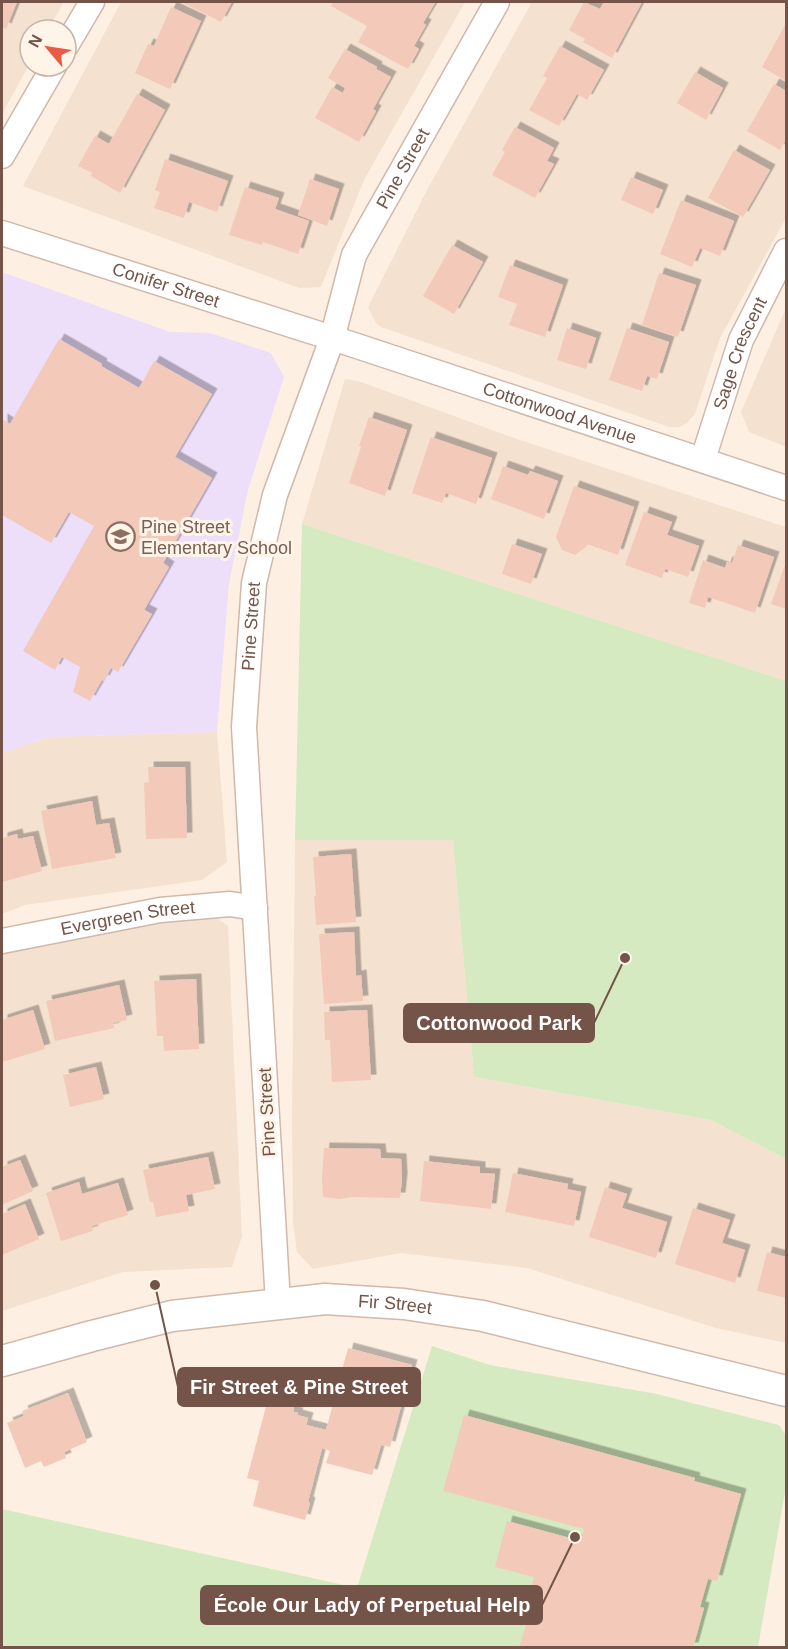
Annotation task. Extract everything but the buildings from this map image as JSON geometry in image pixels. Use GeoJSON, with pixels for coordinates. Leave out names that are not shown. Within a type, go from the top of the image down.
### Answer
{"type":"FeatureCollection","features":[{"type":"Feature","properties":{"kind":"street"},"geometry":{"type":"LineString","coordinates":[[78,26],[92,2]]}},
{"type":"Feature","properties":{"kind":"street","name":"Pine Street"},"geometry":{"type":"LineString","coordinates":[[278,1303],[244,727],[254,583],[275,495],[332,339],[354,255],[497,2]]}},
{"type":"Feature","properties":{"kind":"street"},"geometry":{"type":"LineString","coordinates":[[2,156],[47,78]]}},
{"type":"Feature","properties":{"kind":"street","name":"Conifer Street"},"geometry":{"type":"LineString","coordinates":[[2,233],[332,339]]}},
{"type":"Feature","properties":{"kind":"street","name":"Sage Crescent"},"geometry":{"type":"LineString","coordinates":[[703,459],[741,340],[786,251]]}},
{"type":"Feature","properties":{"kind":"street","name":"Cottonwood Avenue"},"geometry":{"type":"LineString","coordinates":[[332,339],[786,488]]}},
{"type":"Feature","properties":{"kind":"street","name":"Evergreen Street"},"geometry":{"type":"LineString","coordinates":[[2,941],[160,910],[230,904],[255,908]]}},
{"type":"Feature","properties":{"kind":"street","name":"Fir Street"},"geometry":{"type":"LineString","coordinates":[[2,1361],[92,1335],[172,1316],[325,1299],[404,1304],[483,1316],[786,1391]]}},
{"type":"Feature","properties":{"kind":"shaded area"},"geometry":{"type":"Polygon","coordinates":[[[2,2],[64,2],[55,18],[18,18],[18,78],[22,78],[2,114],[2,2]]]}},
{"type":"Feature","properties":{"kind":"shaded area"},"geometry":{"type":"Polygon","coordinates":[[[121,2],[465,2],[364,180],[321,287],[299,288],[23,186],[121,2]]]}},
{"type":"Feature","properties":{"kind":"shaded area"},"geometry":{"type":"Polygon","coordinates":[[[532,2],[786,2],[786,218],[720,338],[695,414],[687,423],[679,427],[669,427],[381,327],[376,323],[368,307],[427,190],[532,2]]]}},
{"type":"Feature","properties":{"kind":"shaded area","name":"Pine Street Elementary School"},"geometry":{"type":"Polygon","coordinates":[[[2,272],[170,332],[210,333],[271,353],[284,377],[248,490],[229,583],[217,732],[49,737],[2,753],[2,272]]]}},
{"type":"Feature","properties":{"kind":"shaded area"},"geometry":{"type":"Polygon","coordinates":[[[786,308],[786,447],[749,432],[741,412],[786,308]]]}},
{"type":"Feature","properties":{"kind":"shaded area"},"geometry":{"type":"Polygon","coordinates":[[[345,379],[361,382],[517,439],[786,527],[786,681],[302,524],[345,379]]]}},
{"type":"Feature","properties":{"kind":"shaded area"},"geometry":{"type":"Polygon","coordinates":[[[217,732],[227,862],[202,880],[25,905],[2,914],[2,753],[49,737],[217,732]]]}},
{"type":"Feature","properties":{"kind":"shaded area"},"geometry":{"type":"Polygon","coordinates":[[[295,840],[453,840],[474,1077],[711,1120],[786,1159],[786,1343],[716,1328],[527,1268],[401,1253],[313,1269],[297,1252],[293,1222],[295,840]]]}},
{"type":"Feature","properties":{"kind":"shaded area"},"geometry":{"type":"Polygon","coordinates":[[[213,915],[228,926],[242,1236],[232,1267],[123,1272],[2,1311],[2,953],[74,930],[213,915]]]}},
{"type":"Feature","properties":{"kind":"green space"},"geometry":{"type":"Polygon","coordinates":[[[302,524],[786,681],[786,1159],[711,1120],[474,1077],[453,840],[295,840],[302,524]]]}},
{"type":"Feature","properties":{"kind":"green space"},"geometry":{"type":"Polygon","coordinates":[[[432,1346],[490,1365],[657,1394],[779,1425],[786,1435],[786,1486],[758,1647],[2,1648],[2,1509],[357,1588],[432,1346]]]}},
{"type":"Feature","properties":{"kind":"place","name":"Pine Street Elementary School"},"geometry":{"type":"Point","coordinates":[120,537]}},
{"type":"Feature","properties":{"kind":"place","name":"Cottonwood Park"},"geometry":{"type":"Point","coordinates":[625,958]}},
{"type":"Feature","properties":{"kind":"place","name":"Fir Street & Pine Street"},"geometry":{"type":"Point","coordinates":[155,1285]}},
{"type":"Feature","properties":{"kind":"place","name":"École Our Lady of Perpetual Help"},"geometry":{"type":"Point","coordinates":[575,1537]}}]}
